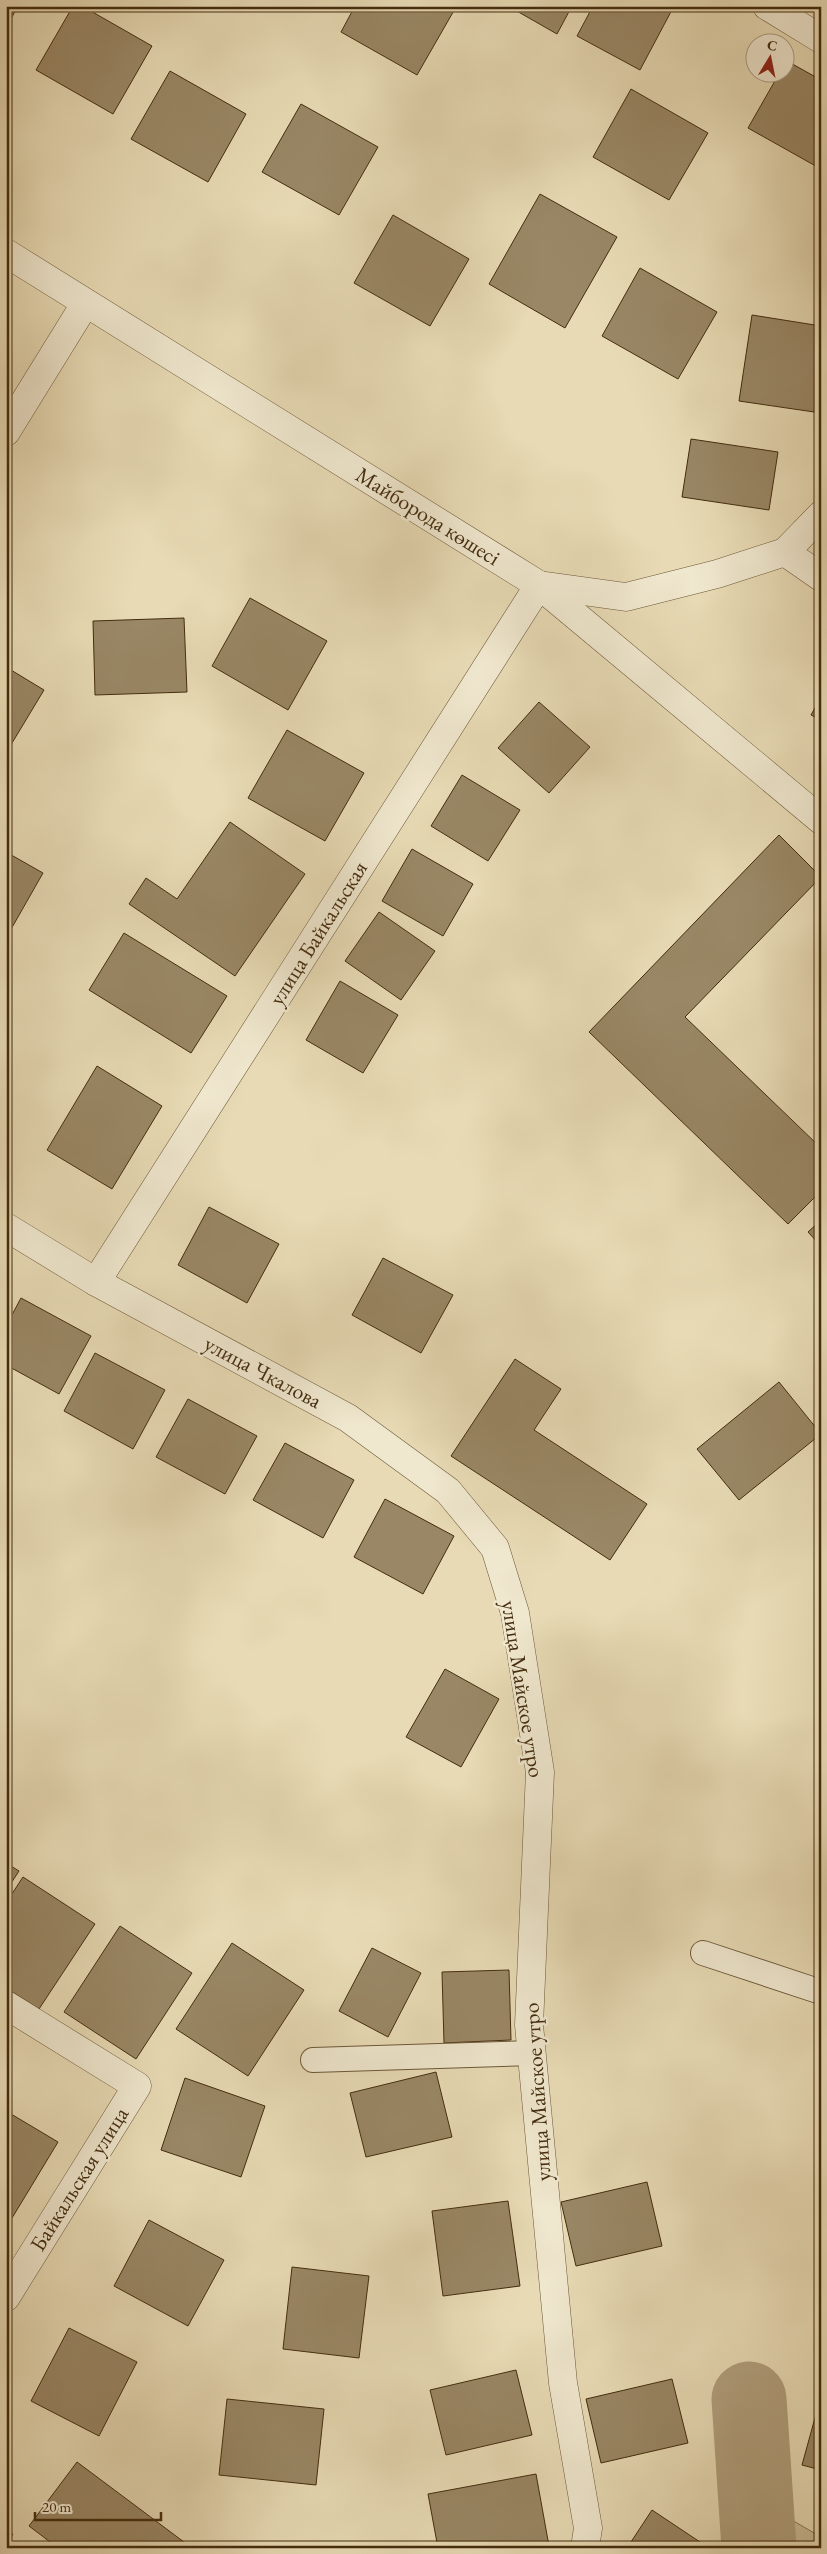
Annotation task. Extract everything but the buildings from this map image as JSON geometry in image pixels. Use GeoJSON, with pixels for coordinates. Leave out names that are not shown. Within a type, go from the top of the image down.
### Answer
{"type":"FeatureCollection","features":[{"type":"Feature","properties":{"kind":"street"},"geometry":{"type":"LineString","coordinates":[[768,6],[821,39]]}},
{"type":"Feature","properties":{"kind":"street","name":"Майборода көшесі"},"geometry":{"type":"LineString","coordinates":[[6,253],[85,304],[539,585],[821,820]]}},
{"type":"Feature","properties":{"kind":"street"},"geometry":{"type":"LineString","coordinates":[[6,432],[85,304]]}},
{"type":"Feature","properties":{"kind":"street"},"geometry":{"type":"LineString","coordinates":[[539,585],[626,597],[717,574],[785,552],[821,515]]}},
{"type":"Feature","properties":{"kind":"street"},"geometry":{"type":"LineString","coordinates":[[785,552],[821,577]]}},
{"type":"Feature","properties":{"kind":"street","name":"улица Байкальская"},"geometry":{"type":"LineString","coordinates":[[96,1282],[539,585]]}},
{"type":"Feature","properties":{"kind":"street","name":"улица Чкалова"},"geometry":{"type":"LineString","coordinates":[[6,1226],[96,1282],[348,1418],[448,1491],[495,1548]]}},
{"type":"Feature","properties":{"kind":"street","name":"улица Майское утро"},"geometry":{"type":"LineString","coordinates":[[495,1548],[515,1613],[540,1772],[529,2025],[563,2383],[588,2528],[585,2548]]}},
{"type":"Feature","properties":{"kind":"street","name":"Байкальская улица"},"geometry":{"type":"LineString","coordinates":[[6,2004],[137,2086],[6,2297]]}},
{"type":"Feature","properties":{"kind":"lane"},"geometry":{"type":"LineString","coordinates":[[703,1954],[821,1992]]}},
{"type":"Feature","properties":{"kind":"lane"},"geometry":{"type":"LineString","coordinates":[[313,2060],[532,2053]]}},
{"type":"Feature","properties":{"kind":"shaded area"},"geometry":{"type":"Polygon","coordinates":[[[766,2505],[821,2537],[821,2548],[751,2548],[766,2505]]]}},
{"type":"Feature","properties":{"kind":"waterway"},"geometry":{"type":"LineString","coordinates":[[749,2399],[759,2548]]}}]}
